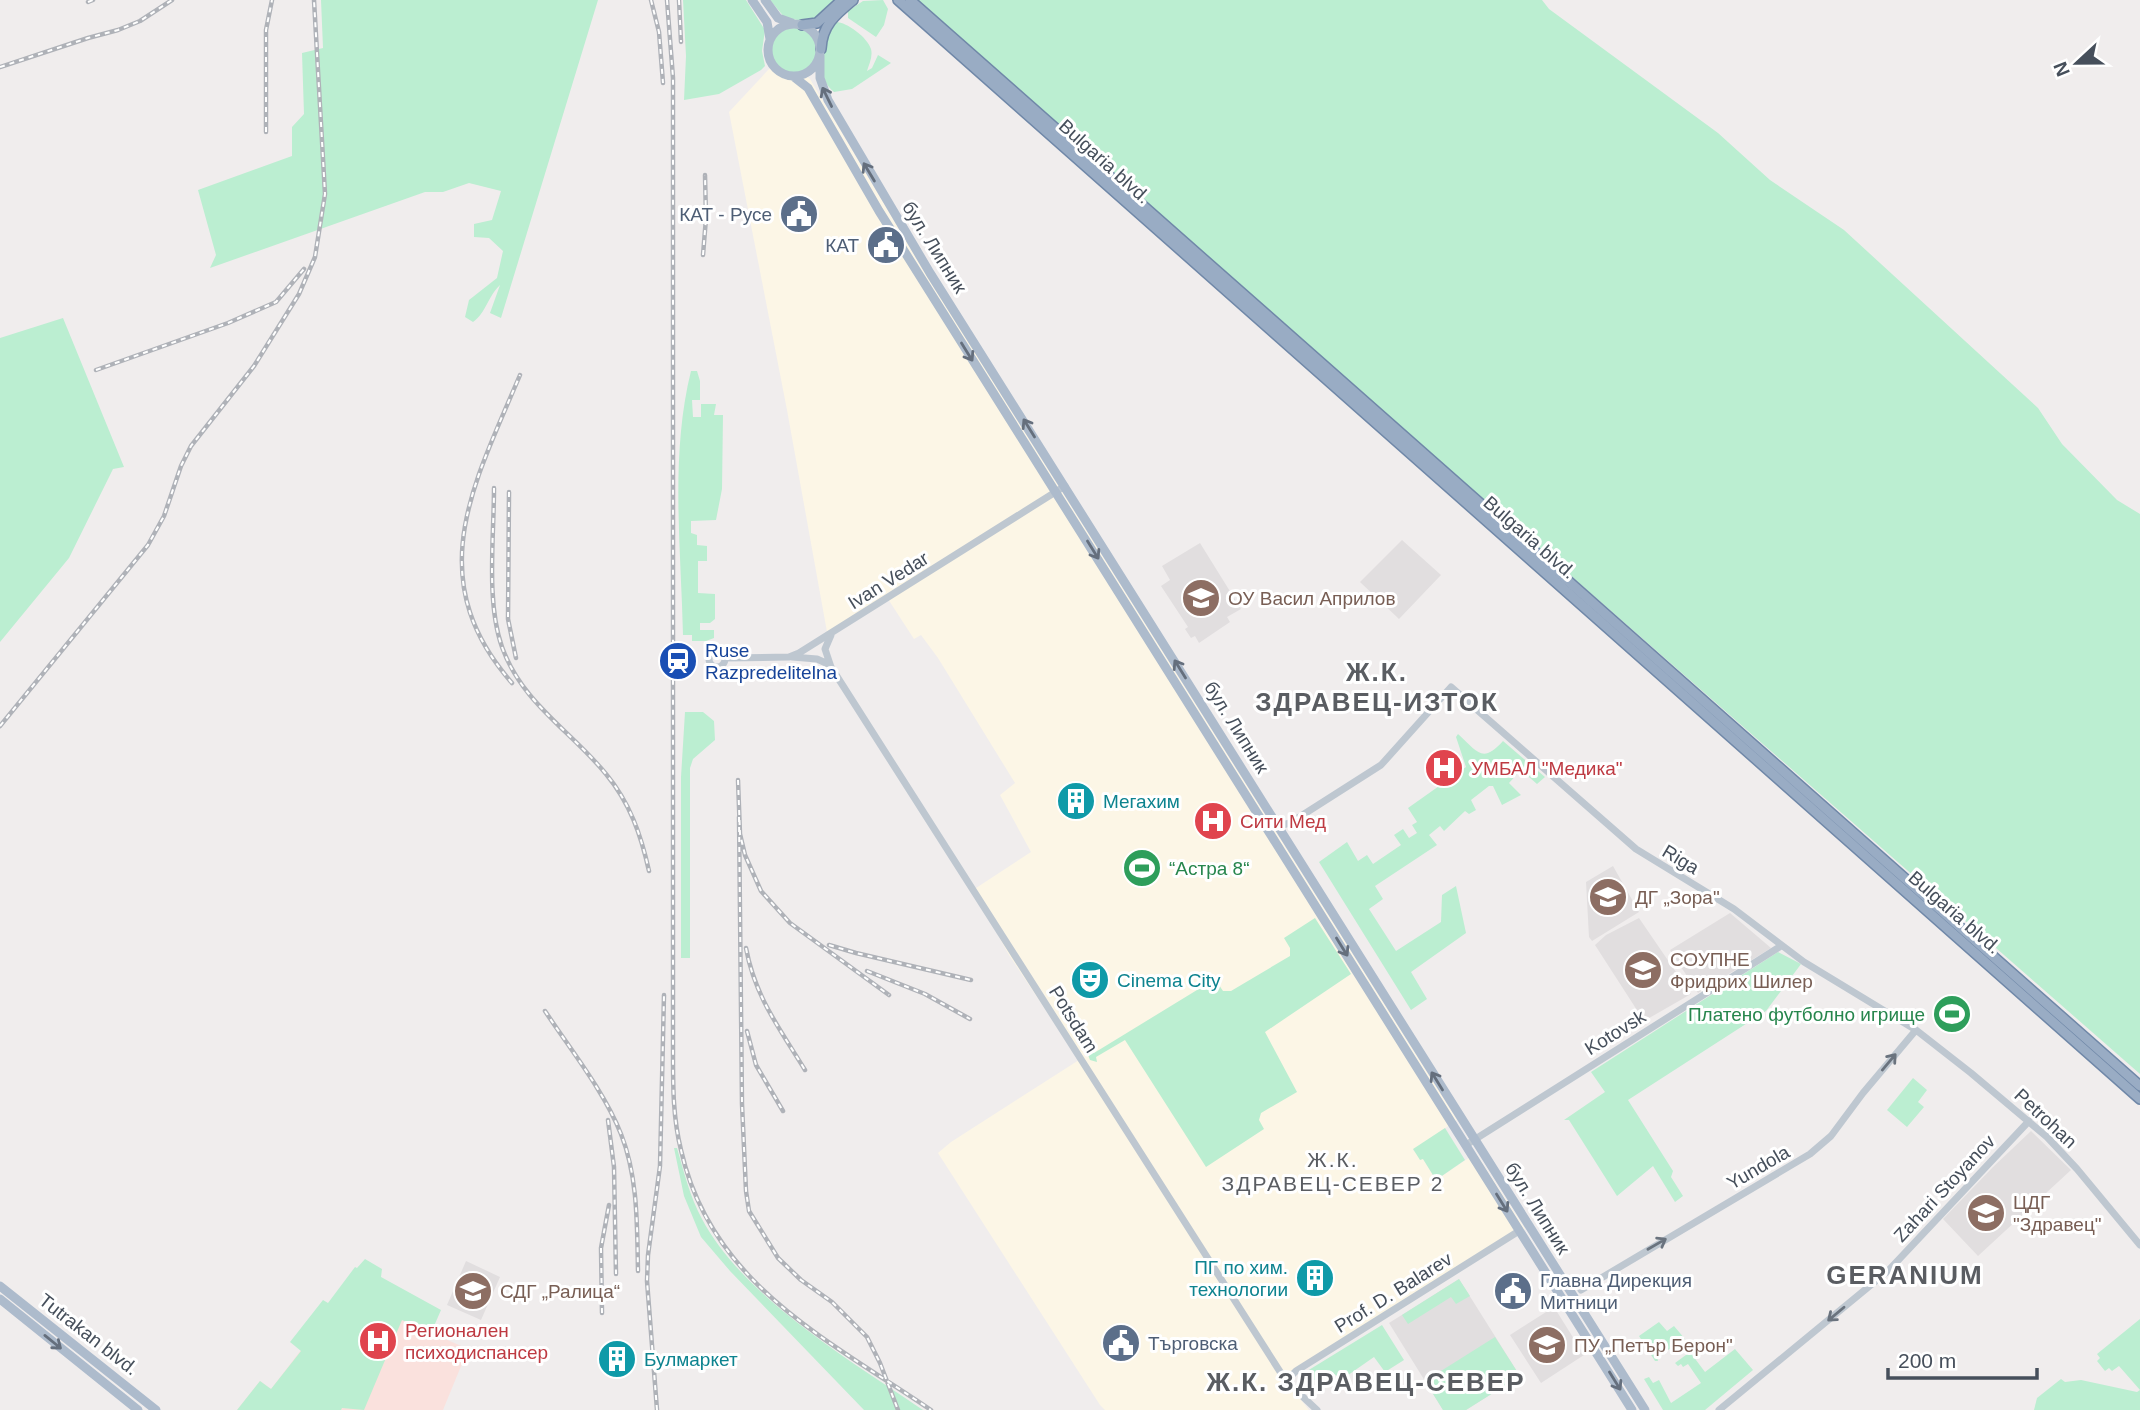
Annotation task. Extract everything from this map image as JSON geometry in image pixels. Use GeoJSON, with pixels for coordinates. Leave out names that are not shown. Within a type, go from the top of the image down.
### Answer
{"type":"FeatureCollection","features":[{"type":"Feature","properties":{"kind":"highway"},"geometry":{"type":"LineString","coordinates":[[798,24],[817,23],[842,0]]}},
{"type":"Feature","properties":{"kind":"highway"},"geometry":{"type":"LineString","coordinates":[[821,52],[822,34],[828,24],[853,0]]}},
{"type":"Feature","properties":{"kind":"highway"},"geometry":{"type":"LineString","coordinates":[[892,0],[924,23]]}},
{"type":"Feature","properties":{"kind":"highway","name":"Bulgaria blvd."},"geometry":{"type":"LineString","coordinates":[[898,0],[2140,1099]]}},
{"type":"Feature","properties":{"kind":"highway","name":"Bulgaria blvd."},"geometry":{"type":"LineString","coordinates":[[910,0],[2140,1086]]}},
{"type":"Feature","properties":{"kind":"main road"},"geometry":{"type":"LineString","coordinates":[[752,0],[767,22],[770,40],[768,51],[774,67],[783,74],[794,77],[808,73],[818,62],[821,52],[813,31],[780,20],[765,0]]}},
{"type":"Feature","properties":{"kind":"main road"},"geometry":{"type":"LineString","coordinates":[[770,40],[777,30],[798,24]]}},
{"type":"Feature","properties":{"kind":"main road","name":"бул. Липник"},"geometry":{"type":"LineString","coordinates":[[821,52],[820,78],[828,100],[930,273],[1065,486],[1470,1142],[1577,1301],[1645,1410]]}},
{"type":"Feature","properties":{"kind":"main road","name":"бул. Липник"},"geometry":{"type":"LineString","coordinates":[[794,77],[808,88],[875,205],[1056,492],[1278,830]]}},
{"type":"Feature","properties":{"kind":"main road"},"geometry":{"type":"LineString","coordinates":[[921,278],[930,273]]}},
{"type":"Feature","properties":{"kind":"main road","name":"бул. Липник"},"geometry":{"type":"LineString","coordinates":[[1470,1142],[1519,1231],[1632,1410]]}},
{"type":"Feature","properties":{"kind":"main road","name":"Tutrakan blvd."},"geometry":{"type":"LineString","coordinates":[[0,1286],[156,1410]]}},
{"type":"Feature","properties":{"kind":"main road","name":"Tutrakan blvd."},"geometry":{"type":"LineString","coordinates":[[0,1299],[138,1410]]}},
{"type":"Feature","properties":{"kind":"main road"},"geometry":{"type":"LineString","coordinates":[[106,1384],[114,1375]]}},
{"type":"Feature","properties":{"kind":"street","name":"Ivan Vedar"},"geometry":{"type":"LineString","coordinates":[[724,658],[789,657],[831,635],[1065,486]]}},
{"type":"Feature","properties":{"kind":"street"},"geometry":{"type":"LineString","coordinates":[[831,635],[825,649],[831,667]]}},
{"type":"Feature","properties":{"kind":"street"},"geometry":{"type":"LineString","coordinates":[[789,657],[822,660],[831,667]]}},
{"type":"Feature","properties":{"kind":"street","name":"Potsdam"},"geometry":{"type":"LineString","coordinates":[[831,667],[1286,1381],[1317,1410]]}},
{"type":"Feature","properties":{"kind":"street","name":"Riga"},"geometry":{"type":"LineString","coordinates":[[1278,830],[1381,765],[1451,687],[1636,849],[1734,909],[1781,946],[1916,1030]]}},
{"type":"Feature","properties":{"kind":"street","name":"Kotovsk"},"geometry":{"type":"LineString","coordinates":[[1470,1142],[1781,946]]}},
{"type":"Feature","properties":{"kind":"street","name":"Petrohan"},"geometry":{"type":"LineString","coordinates":[[1916,1030],[2029,1121],[2077,1169],[2140,1245]]}},
{"type":"Feature","properties":{"kind":"street","name":"Yundola"},"geometry":{"type":"LineString","coordinates":[[1581,1290],[1810,1154],[1831,1136],[1916,1030]]}},
{"type":"Feature","properties":{"kind":"street","name":"Zahari Stoyanov"},"geometry":{"type":"LineString","coordinates":[[1719,1410],[1889,1270],[2029,1121]]}},
{"type":"Feature","properties":{"kind":"street","name":"Prof. D. Balarev"},"geometry":{"type":"LineString","coordinates":[[1286,1381],[1296,1371],[1519,1231]]}},
{"type":"Feature","properties":{"kind":"street"},"geometry":{"type":"LineString","coordinates":[[1569,1290],[1581,1290],[1577,1301]]}},
{"type":"Feature","properties":{"kind":"shaded area"},"geometry":{"type":"Polygon","coordinates":[[[769,69],[804,74],[810,79],[934,288],[1457,1120],[1413,1150],[1423,1159],[1436,1180],[1476,1153],[1525,1229],[1286,1381],[1309,1410],[1105,1410],[938,1153],[1079,1060],[1009,955],[973,890],[1031,852],[1000,795],[1015,783],[938,658],[921,635],[914,639],[888,599],[827,632],[729,112],[769,69]]]}},
{"type":"Feature","properties":{"kind":"shaded area"},"geometry":{"type":"Polygon","coordinates":[[[1402,540],[1441,575],[1399,619],[1360,582],[1402,540]]]}},
{"type":"Feature","properties":{"kind":"shaded area","name":"ОУ Васил Априлов"},"geometry":{"type":"Polygon","coordinates":[[[1200,543],[1241,609],[1227,617],[1230,622],[1199,643],[1195,636],[1191,638],[1185,629],[1188,627],[1161,586],[1170,580],[1162,566],[1200,543]]]}},
{"type":"Feature","properties":{"kind":"shaded area","name":"ДГ „Зора\""},"geometry":{"type":"Polygon","coordinates":[[[1613,866],[1639,912],[1592,941],[1589,937],[1586,882],[1613,866]]]}},
{"type":"Feature","properties":{"kind":"shaded area"},"geometry":{"type":"Polygon","coordinates":[[[1730,913],[1771,948],[1698,993],[1670,950],[1730,913]]]}},
{"type":"Feature","properties":{"kind":"shaded area","name":"СОУПНЕ Фридрих Шилер"},"geometry":{"type":"Polygon","coordinates":[[[1639,918],[1691,994],[1644,1021],[1595,945],[1606,935],[1639,918]]]}},
{"type":"Feature","properties":{"kind":"shaded area"},"geometry":{"type":"Polygon","coordinates":[[[2031,1131],[2071,1170],[1978,1256],[1943,1219],[2031,1131]]]}},
{"type":"Feature","properties":{"kind":"shaded area","name":"СДГ „Ралица“"},"geometry":{"type":"Polygon","coordinates":[[[466,1261],[500,1277],[481,1320],[447,1305],[466,1261]]]}},
{"type":"Feature","properties":{"kind":"shaded area"},"geometry":{"type":"Polygon","coordinates":[[[1459,1279],[1520,1376],[1466,1410],[1443,1410],[1389,1323],[1459,1279]]]}},
{"type":"Feature","properties":{"kind":"shaded area","name":"ПУ „Петър Берон\""},"geometry":{"type":"Polygon","coordinates":[[[1554,1307],[1584,1355],[1541,1383],[1510,1335],[1554,1307]]]}},
{"type":"Feature","properties":{"kind":"shaded area","name":"Регионален психодиспансер"},"geometry":{"type":"Polygon","coordinates":[[[402,1320],[468,1349],[443,1410],[237,1410],[260,1381],[271,1389],[301,1350],[402,1320]]]}},
{"type":"Feature","properties":{"kind":"green space"},"geometry":{"type":"Polygon","coordinates":[[[321,0],[598,0],[501,318],[490,313],[500,285],[473,322],[465,317],[469,300],[497,278],[503,251],[489,238],[474,237],[474,224],[492,220],[501,191],[469,183],[443,192],[425,192],[210,268],[216,255],[198,190],[292,156],[292,127],[304,114],[302,53],[323,48],[321,0]]]}},
{"type":"Feature","properties":{"kind":"green space"},"geometry":{"type":"Polygon","coordinates":[[[683,0],[746,0],[765,30],[762,51],[765,66],[719,94],[684,100],[686,56],[683,0]]]}},
{"type":"Feature","properties":{"kind":"green space"},"geometry":{"type":"Polygon","coordinates":[[[770,0],[836,0],[811,22],[785,18],[770,0]]]}},
{"type":"Feature","properties":{"kind":"green space"},"geometry":{"type":"Polygon","coordinates":[[[883,0],[888,9],[884,25],[876,37],[848,18],[848,11],[863,1],[883,0]]]}},
{"type":"Feature","properties":{"kind":"green space"},"geometry":{"type":"Polygon","coordinates":[[[913,0],[1542,0],[1549,9],[1718,133],[1770,180],[1844,230],[2038,408],[2062,444],[2117,500],[2140,514],[2140,1074],[913,0]]]}},
{"type":"Feature","properties":{"kind":"green space"},"geometry":{"type":"Polygon","coordinates":[[[836,22],[851,28],[869,45],[872,55],[867,71],[872,68],[878,55],[891,63],[852,89],[834,92],[824,77],[822,58],[827,38],[836,22]]]}},
{"type":"Feature","properties":{"kind":"green space"},"geometry":{"type":"Polygon","coordinates":[[[794,28],[810,35],[817,51],[810,67],[794,74],[778,67],[771,51],[778,35],[794,28]]]}},
{"type":"Feature","properties":{"kind":"green space"},"geometry":{"type":"Polygon","coordinates":[[[63,318],[124,467],[113,469],[69,558],[0,642],[0,338],[63,318]]]}},
{"type":"Feature","properties":{"kind":"green space"},"geometry":{"type":"Polygon","coordinates":[[[691,371],[697,371],[700,381],[700,400],[692,400],[693,417],[701,417],[701,404],[716,404],[714,415],[723,415],[722,489],[716,520],[691,521],[691,533],[697,535],[697,545],[707,546],[707,561],[698,561],[698,593],[715,594],[715,619],[710,623],[700,623],[700,630],[714,630],[714,638],[706,641],[692,641],[692,635],[683,635],[679,469],[681,435],[691,371]]]}},
{"type":"Feature","properties":{"kind":"green space"},"geometry":{"type":"Polygon","coordinates":[[[685,712],[703,712],[714,721],[715,740],[693,759],[690,768],[690,958],[681,958],[681,777],[685,712]]]}},
{"type":"Feature","properties":{"kind":"green space"},"geometry":{"type":"Polygon","coordinates":[[[1458,734],[1475,750],[1485,754],[1503,741],[1545,777],[1537,784],[1521,770],[1509,783],[1521,795],[1502,805],[1493,786],[1489,786],[1471,800],[1476,810],[1469,814],[1465,811],[1444,831],[1440,826],[1429,835],[1437,845],[1375,886],[1383,899],[1369,909],[1396,951],[1441,922],[1442,895],[1456,886],[1466,933],[1411,972],[1427,999],[1411,1010],[1319,862],[1347,842],[1358,861],[1367,855],[1373,864],[1401,845],[1394,835],[1403,829],[1409,838],[1417,833],[1412,825],[1417,822],[1408,808],[1466,767],[1456,737],[1458,734]]]}},
{"type":"Feature","properties":{"kind":"green space"},"geometry":{"type":"Polygon","coordinates":[[[1315,918],[1351,974],[1265,1032],[1297,1092],[1261,1113],[1259,1120],[1264,1129],[1206,1167],[1125,1040],[1096,1057],[1097,1062],[1090,1060],[1088,1055],[1215,979],[1223,991],[1231,991],[1290,956],[1290,948],[1284,938],[1315,918]]]}},
{"type":"Feature","properties":{"kind":"green space"},"geometry":{"type":"Polygon","coordinates":[[[1778,952],[1801,964],[1766,1011],[1628,1100],[1673,1171],[1671,1177],[1683,1196],[1675,1202],[1653,1166],[1617,1196],[1569,1120],[1564,1120],[1605,1092],[1591,1072],[1778,952]]]}},
{"type":"Feature","properties":{"kind":"green space"},"geometry":{"type":"Polygon","coordinates":[[[1913,1078],[1927,1090],[1918,1102],[1924,1107],[1907,1127],[1887,1110],[1913,1078]]]}},
{"type":"Feature","properties":{"kind":"green space"},"geometry":{"type":"Polygon","coordinates":[[[1445,1128],[1465,1160],[1436,1180],[1413,1149],[1445,1128]]]}},
{"type":"Feature","properties":{"kind":"green space"},"geometry":{"type":"Polygon","coordinates":[[[674,1148],[677,1148],[702,1219],[721,1248],[744,1275],[801,1325],[923,1410],[864,1410],[730,1271],[701,1237],[684,1196],[674,1148]]]}},
{"type":"Feature","properties":{"kind":"green space","name":"Регионален психодиспансер"},"geometry":{"type":"Polygon","coordinates":[[[365,1259],[382,1269],[381,1277],[441,1310],[431,1333],[402,1320],[364,1410],[237,1410],[260,1381],[271,1389],[301,1351],[290,1342],[323,1300],[328,1303],[355,1267],[365,1259]]]}},
{"type":"Feature","properties":{"kind":"green space"},"geometry":{"type":"Polygon","coordinates":[[[1459,1279],[1470,1296],[1456,1304],[1451,1297],[1408,1324],[1402,1315],[1459,1279]]]}},
{"type":"Feature","properties":{"kind":"green space"},"geometry":{"type":"Polygon","coordinates":[[[2140,1319],[2140,1390],[2119,1366],[2112,1371],[2109,1368],[2105,1371],[2097,1361],[2100,1358],[2097,1354],[2140,1319]]]}},
{"type":"Feature","properties":{"kind":"green space"},"geometry":{"type":"Polygon","coordinates":[[[1659,1322],[1667,1331],[1674,1326],[1685,1339],[1655,1361],[1639,1336],[1659,1322]]]}},
{"type":"Feature","properties":{"kind":"green space"},"geometry":{"type":"Polygon","coordinates":[[[1382,1325],[1404,1360],[1385,1372],[1374,1357],[1341,1380],[1331,1371],[1307,1384],[1299,1376],[1382,1325]]]}},
{"type":"Feature","properties":{"kind":"green space"},"geometry":{"type":"Polygon","coordinates":[[[1495,1337],[1520,1376],[1466,1410],[1443,1410],[1425,1381],[1495,1337]]]}},
{"type":"Feature","properties":{"kind":"green space"},"geometry":{"type":"Polygon","coordinates":[[[1735,1349],[1753,1370],[1705,1410],[1663,1410],[1644,1379],[1649,1377],[1653,1383],[1659,1380],[1671,1403],[1701,1383],[1688,1364],[1683,1367],[1675,1363],[1690,1352],[1705,1372],[1735,1349]]]}},
{"type":"Feature","properties":{"kind":"green space"},"geometry":{"type":"Polygon","coordinates":[[[2061,1379],[2065,1382],[2081,1380],[2137,1392],[2140,1390],[2140,1410],[2034,1410],[2037,1398],[2061,1379]]]}},
{"type":"Feature","properties":{"kind":"railway"},"geometry":{"type":"LineString","coordinates":[[88,2],[93,0]]}},
{"type":"Feature","properties":{"kind":"railway"},"geometry":{"type":"LineString","coordinates":[[0,67],[118,30],[140,21],[172,0]]}},
{"type":"Feature","properties":{"kind":"railway"},"geometry":{"type":"LineString","coordinates":[[266,132],[266,30],[272,0]]}},
{"type":"Feature","properties":{"kind":"railway"},"geometry":{"type":"LineString","coordinates":[[0,726],[148,545],[164,516],[181,466],[191,446],[254,366],[299,294],[315,257],[325,194],[314,0]]}},
{"type":"Feature","properties":{"kind":"railway"},"geometry":{"type":"LineString","coordinates":[[651,0],[659,32],[663,83]]}},
{"type":"Feature","properties":{"kind":"railway"},"geometry":{"type":"LineString","coordinates":[[667,0],[673,78],[673,1067],[678,1138],[696,1197],[718,1237],[746,1272],[778,1304],[814,1332],[931,1410]]}},
{"type":"Feature","properties":{"kind":"railway"},"geometry":{"type":"LineString","coordinates":[[679,0],[681,42]]}},
{"type":"Feature","properties":{"kind":"railway"},"geometry":{"type":"LineString","coordinates":[[703,255],[705,175]]}},
{"type":"Feature","properties":{"kind":"railway"},"geometry":{"type":"LineString","coordinates":[[96,370],[228,323],[276,302],[304,269]]}},
{"type":"Feature","properties":{"kind":"railway"},"geometry":{"type":"LineString","coordinates":[[512,683],[484,644],[468,606],[462,568],[464,530],[473,493],[486,454],[520,375]]}},
{"type":"Feature","properties":{"kind":"railway"},"geometry":{"type":"LineString","coordinates":[[494,488],[492,590],[502,647],[511,667],[534,700],[592,758],[622,796],[633,820],[649,871]]}},
{"type":"Feature","properties":{"kind":"railway"},"geometry":{"type":"LineString","coordinates":[[509,492],[508,619],[516,658]]}},
{"type":"Feature","properties":{"kind":"railway"},"geometry":{"type":"LineString","coordinates":[[738,780],[740,834],[745,855],[761,891],[790,923],[889,995]]}},
{"type":"Feature","properties":{"kind":"railway"},"geometry":{"type":"LineString","coordinates":[[739,817],[742,1104],[749,1211],[778,1258],[801,1280],[832,1302],[867,1337],[898,1410]]}},
{"type":"Feature","properties":{"kind":"railway"},"geometry":{"type":"LineString","coordinates":[[829,945],[971,980]]}},
{"type":"Feature","properties":{"kind":"railway"},"geometry":{"type":"LineString","coordinates":[[746,948],[762,997],[805,1070]]}},
{"type":"Feature","properties":{"kind":"railway"},"geometry":{"type":"LineString","coordinates":[[867,971],[925,994],[970,1019]]}},
{"type":"Feature","properties":{"kind":"railway"},"geometry":{"type":"LineString","coordinates":[[657,1410],[647,1281],[660,1166],[664,995]]}},
{"type":"Feature","properties":{"kind":"railway"},"geometry":{"type":"LineString","coordinates":[[545,1011],[596,1086],[614,1118],[627,1150],[634,1184],[638,1271]]}},
{"type":"Feature","properties":{"kind":"railway"},"geometry":{"type":"LineString","coordinates":[[747,1031],[756,1065],[783,1111]]}},
{"type":"Feature","properties":{"kind":"railway"},"geometry":{"type":"LineString","coordinates":[[608,1120],[614,1167],[616,1274]]}},
{"type":"Feature","properties":{"kind":"railway"},"geometry":{"type":"LineString","coordinates":[[602,1313],[601,1248],[609,1205]]}},
{"type":"Feature","properties":{"kind":"place","name":"КАТ - Русе"},"geometry":{"type":"Point","coordinates":[799,214]}},
{"type":"Feature","properties":{"kind":"place","name":"КАТ"},"geometry":{"type":"Point","coordinates":[886,245]}},
{"type":"Feature","properties":{"kind":"place","name":"ОУ Васил Априлов"},"geometry":{"type":"Point","coordinates":[1201,598]}},
{"type":"Feature","properties":{"kind":"place","name":"Ruse Razpredelitelna"},"geometry":{"type":"Point","coordinates":[678,661]}},
{"type":"Feature","properties":{"kind":"place","name":"УМБАЛ \"Медика\""},"geometry":{"type":"Point","coordinates":[1444,768]}},
{"type":"Feature","properties":{"kind":"place","name":"Мегахим"},"geometry":{"type":"Point","coordinates":[1076,801]}},
{"type":"Feature","properties":{"kind":"place","name":"Сити Мед"},"geometry":{"type":"Point","coordinates":[1213,821]}},
{"type":"Feature","properties":{"kind":"place","name":"“Астра 8“"},"geometry":{"type":"Point","coordinates":[1142,868]}},
{"type":"Feature","properties":{"kind":"place","name":"ДГ „Зора\""},"geometry":{"type":"Point","coordinates":[1608,897]}},
{"type":"Feature","properties":{"kind":"place","name":"СОУПНЕ Фридрих Шилер"},"geometry":{"type":"Point","coordinates":[1643,970]}},
{"type":"Feature","properties":{"kind":"place","name":"Cinema City"},"geometry":{"type":"Point","coordinates":[1090,980]}},
{"type":"Feature","properties":{"kind":"place","name":"Платено футболно игрище"},"geometry":{"type":"Point","coordinates":[1952,1014]}},
{"type":"Feature","properties":{"kind":"place","name":"ЦДГ \"Здравец\""},"geometry":{"type":"Point","coordinates":[1986,1213]}},
{"type":"Feature","properties":{"kind":"place","name":"ПГ по хим. технологии"},"geometry":{"type":"Point","coordinates":[1315,1278]}},
{"type":"Feature","properties":{"kind":"place","name":"СДГ „Ралица“"},"geometry":{"type":"Point","coordinates":[473,1291]}},
{"type":"Feature","properties":{"kind":"place","name":"Главна Дирекция Митници"},"geometry":{"type":"Point","coordinates":[1513,1291]}},
{"type":"Feature","properties":{"kind":"place","name":"Регионален психодиспансер"},"geometry":{"type":"Point","coordinates":[378,1341]}},
{"type":"Feature","properties":{"kind":"place","name":"Търговска"},"geometry":{"type":"Point","coordinates":[1121,1343]}},
{"type":"Feature","properties":{"kind":"place","name":"ПУ „Петър Берон\""},"geometry":{"type":"Point","coordinates":[1547,1345]}},
{"type":"Feature","properties":{"kind":"place","name":"Булмаркет"},"geometry":{"type":"Point","coordinates":[617,1359]}},
{"type":"Feature","properties":{"kind":"district","name":"Ж.К. ЗДРАВЕЦ-ИЗТОК"},"geometry":{"type":"Point","coordinates":[1377,687]}},
{"type":"Feature","properties":{"kind":"district","name":"Ж.К. ЗДРАВЕЦ-СЕВЕР 2"},"geometry":{"type":"Point","coordinates":[1333,1172]}},
{"type":"Feature","properties":{"kind":"district","name":"GERANIUM"},"geometry":{"type":"Point","coordinates":[1905,1275]}},
{"type":"Feature","properties":{"kind":"district","name":"Ж.К. ЗДРАВЕЦ-СЕВЕР"},"geometry":{"type":"Point","coordinates":[1366,1382]}}]}
